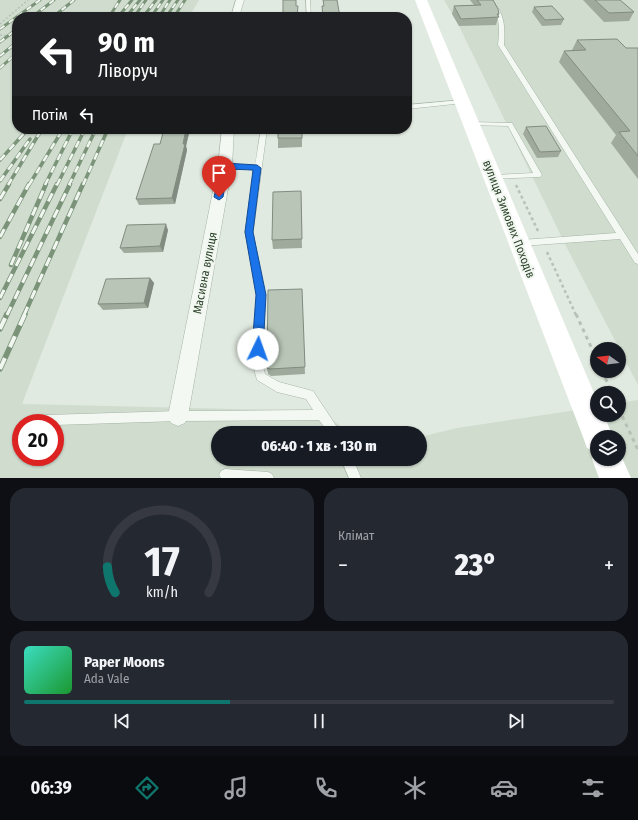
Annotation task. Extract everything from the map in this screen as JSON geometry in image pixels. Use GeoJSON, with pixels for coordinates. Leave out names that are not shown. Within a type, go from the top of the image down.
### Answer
{"type":"FeatureCollection","features":[{"type":"Feature","properties":{"kind":"main road","name":"вулиця Зимових Походів"},"geometry":{"type":"LineString","coordinates":[[421,0],[493,177],[518,243],[595,430]]}},
{"type":"Feature","properties":{"kind":"main road"},"geometry":{"type":"LineString","coordinates":[[610,466],[615,478]]}},
{"type":"Feature","properties":{"kind":"street"},"geometry":{"type":"LineString","coordinates":[[236,12],[240,0]]}},
{"type":"Feature","properties":{"kind":"street","name":"Масивна вулиця"},"geometry":{"type":"LineString","coordinates":[[178,416],[225,166],[228,134]]}},
{"type":"Feature","properties":{"kind":"lane"},"geometry":{"type":"LineString","coordinates":[[308,0],[309,12]]}},
{"type":"Feature","properties":{"kind":"lane"},"geometry":{"type":"LineString","coordinates":[[490,0],[500,11],[502,18],[501,46],[638,261]]}},
{"type":"Feature","properties":{"kind":"lane"},"geometry":{"type":"LineString","coordinates":[[412,107],[462,102]]}},
{"type":"Feature","properties":{"kind":"lane"},"geometry":{"type":"LineString","coordinates":[[471,124],[510,124],[538,175],[493,177]]}},
{"type":"Feature","properties":{"kind":"lane"},"geometry":{"type":"LineString","coordinates":[[263,134],[249,232],[261,295],[257,362],[261,377],[277,387],[309,395],[331,426]]}},
{"type":"Feature","properties":{"kind":"lane"},"geometry":{"type":"LineString","coordinates":[[225,166],[257,168]]}},
{"type":"Feature","properties":{"kind":"lane"},"geometry":{"type":"LineString","coordinates":[[518,243],[622,236]]}},
{"type":"Feature","properties":{"kind":"lane"},"geometry":{"type":"LineString","coordinates":[[64,419],[178,416],[322,415]]}},
{"type":"Feature","properties":{"kind":"lane"},"geometry":{"type":"LineString","coordinates":[[350,466],[355,478]]}},
{"type":"Feature","properties":{"kind":"lane"},"geometry":{"type":"LineString","coordinates":[[225,475],[268,478]]}},
{"type":"Feature","properties":{"kind":"path"},"geometry":{"type":"LineString","coordinates":[[14,12],[28,0]]}},
{"type":"Feature","properties":{"kind":"path"},"geometry":{"type":"LineString","coordinates":[[0,24],[12,14]]}},
{"type":"Feature","properties":{"kind":"path"},"geometry":{"type":"LineString","coordinates":[[0,35],[8,36],[0,42]]}},
{"type":"Feature","properties":{"kind":"path"},"geometry":{"type":"LineString","coordinates":[[625,422],[638,450]]}},
{"type":"Feature","properties":{"kind":"shaded area"},"geometry":{"type":"Polygon","coordinates":[[[0,0],[199,0],[192,12],[12,12],[12,134],[126,134],[22,404],[321,411],[340,426],[211,426],[211,466],[427,466],[427,435],[457,428],[590,408],[590,422],[626,422],[626,402],[638,400],[638,478],[0,478],[0,0]]]}},
{"type":"Feature","properties":{"kind":"shaded area"},"geometry":{"type":"Polygon","coordinates":[[[444,0],[638,0],[638,385],[626,362],[626,342],[616,342],[567,248],[459,26],[444,0]]]}},
{"type":"Feature","properties":{"kind":"building"},"geometry":{"type":"Polygon","coordinates":[[[283,0],[296,0],[296,6],[298,6],[297,12],[283,12],[283,0]]]}},
{"type":"Feature","properties":{"kind":"building"},"geometry":{"type":"Polygon","coordinates":[[[323,0],[337,0],[339,12],[323,12],[322,6],[324,6],[323,0]]]}},
{"type":"Feature","properties":{"kind":"building"},"geometry":{"type":"Polygon","coordinates":[[[477,0],[493,0],[498,9],[499,14],[497,14],[499,17],[461,19],[454,6],[481,5],[477,0]]]}},
{"type":"Feature","properties":{"kind":"building"},"geometry":{"type":"Polygon","coordinates":[[[595,0],[620,0],[634,12],[609,13],[595,0]]]}},
{"type":"Feature","properties":{"kind":"building"},"geometry":{"type":"Polygon","coordinates":[[[552,6],[564,19],[545,20],[534,7],[552,6]]]}},
{"type":"Feature","properties":{"kind":"building"},"geometry":{"type":"Polygon","coordinates":[[[617,39],[626,48],[638,48],[638,156],[619,132],[630,131],[564,51],[586,50],[577,40],[617,39]]]}},
{"type":"Feature","properties":{"kind":"building"},"geometry":{"type":"Polygon","coordinates":[[[546,126],[561,151],[540,152],[526,127],[546,126]]]}},
{"type":"Feature","properties":{"kind":"building"},"geometry":{"type":"Polygon","coordinates":[[[163,134],[185,134],[183,144],[185,144],[172,198],[136,199],[154,144],[160,144],[163,134]]]}},
{"type":"Feature","properties":{"kind":"building"},"geometry":{"type":"Polygon","coordinates":[[[278,134],[302,134],[302,138],[278,138],[278,134]]]}},
{"type":"Feature","properties":{"kind":"building"},"geometry":{"type":"Polygon","coordinates":[[[301,191],[302,239],[272,240],[273,192],[301,191]]]}},
{"type":"Feature","properties":{"kind":"building"},"geometry":{"type":"Polygon","coordinates":[[[166,224],[160,246],[120,248],[127,225],[166,224]]]}},
{"type":"Feature","properties":{"kind":"building"},"geometry":{"type":"Polygon","coordinates":[[[150,278],[144,303],[98,304],[106,279],[150,278]]]}},
{"type":"Feature","properties":{"kind":"building"},"geometry":{"type":"Polygon","coordinates":[[[302,289],[305,367],[267,368],[268,290],[302,289]]]}},
{"type":"Feature","properties":{"kind":"railway"},"geometry":{"type":"LineString","coordinates":[[23,12],[40,0]]}},
{"type":"Feature","properties":{"kind":"railway"},"geometry":{"type":"LineString","coordinates":[[38,12],[54,0]]}},
{"type":"Feature","properties":{"kind":"railway"},"geometry":{"type":"LineString","coordinates":[[59,12],[74,0]]}},
{"type":"Feature","properties":{"kind":"railway"},"geometry":{"type":"LineString","coordinates":[[112,12],[120,0]]}},
{"type":"Feature","properties":{"kind":"railway"},"geometry":{"type":"LineString","coordinates":[[122,12],[132,0]]}},
{"type":"Feature","properties":{"kind":"railway"},"geometry":{"type":"LineString","coordinates":[[130,12],[140,0]]}},
{"type":"Feature","properties":{"kind":"railway"},"geometry":{"type":"LineString","coordinates":[[138,12],[146,0]]}},
{"type":"Feature","properties":{"kind":"railway"},"geometry":{"type":"LineString","coordinates":[[147,12],[156,0]]}},
{"type":"Feature","properties":{"kind":"railway"},"geometry":{"type":"LineString","coordinates":[[155,12],[163,0]]}},
{"type":"Feature","properties":{"kind":"railway"},"geometry":{"type":"LineString","coordinates":[[162,12],[170,0]]}},
{"type":"Feature","properties":{"kind":"railway"},"geometry":{"type":"LineString","coordinates":[[170,12],[178,0]]}},
{"type":"Feature","properties":{"kind":"railway"},"geometry":{"type":"LineString","coordinates":[[177,12],[185,0]]}},
{"type":"Feature","properties":{"kind":"railway"},"geometry":{"type":"LineString","coordinates":[[0,29],[12,20]]}},
{"type":"Feature","properties":{"kind":"railway"},"geometry":{"type":"LineString","coordinates":[[0,42],[12,33]]}},
{"type":"Feature","properties":{"kind":"railway"},"geometry":{"type":"LineString","coordinates":[[0,56],[12,46]]}},
{"type":"Feature","properties":{"kind":"railway"},"geometry":{"type":"LineString","coordinates":[[0,68],[12,57]]}},
{"type":"Feature","properties":{"kind":"railway"},"geometry":{"type":"LineString","coordinates":[[0,160],[23,134]]}},
{"type":"Feature","properties":{"kind":"railway"},"geometry":{"type":"LineString","coordinates":[[8,185],[39,134]]}},
{"type":"Feature","properties":{"kind":"railway"},"geometry":{"type":"LineString","coordinates":[[29,185],[60,134]]}},
{"type":"Feature","properties":{"kind":"railway"},"geometry":{"type":"LineString","coordinates":[[45,185],[70,134]]}},
{"type":"Feature","properties":{"kind":"railway"},"geometry":{"type":"LineString","coordinates":[[57,185],[82,134]]}},
{"type":"Feature","properties":{"kind":"railway"},"geometry":{"type":"LineString","coordinates":[[69,185],[94,134]]}},
{"type":"Feature","properties":{"kind":"railway"},"geometry":{"type":"LineString","coordinates":[[83,185],[106,134]]}},
{"type":"Feature","properties":{"kind":"railway"},"geometry":{"type":"LineString","coordinates":[[0,181],[30,139]]}},
{"type":"Feature","properties":{"kind":"railway"},"geometry":{"type":"LineString","coordinates":[[0,199],[9,184]]}},
{"type":"Feature","properties":{"kind":"railway"},"geometry":{"type":"LineString","coordinates":[[0,237],[29,184]]}},
{"type":"Feature","properties":{"kind":"railway"},"geometry":{"type":"LineString","coordinates":[[11,265],[46,184]]}},
{"type":"Feature","properties":{"kind":"railway"},"geometry":{"type":"LineString","coordinates":[[0,298],[57,184]]}},
{"type":"Feature","properties":{"kind":"railway"},"geometry":{"type":"LineString","coordinates":[[7,315],[70,184]]}},
{"type":"Feature","properties":{"kind":"railway"},"geometry":{"type":"LineString","coordinates":[[24,315],[83,184]]}},
{"type":"Feature","properties":{"kind":"railway"},"geometry":{"type":"LineString","coordinates":[[0,329],[7,314]]}},
{"type":"Feature","properties":{"kind":"railway"},"geometry":{"type":"LineString","coordinates":[[0,369],[25,314]]}},
{"type":"Feature","properties":{"kind":"route"},"geometry":{"type":"LineString","coordinates":[[219,197],[225,166],[257,168],[249,232],[261,295],[258,349]]}}]}
